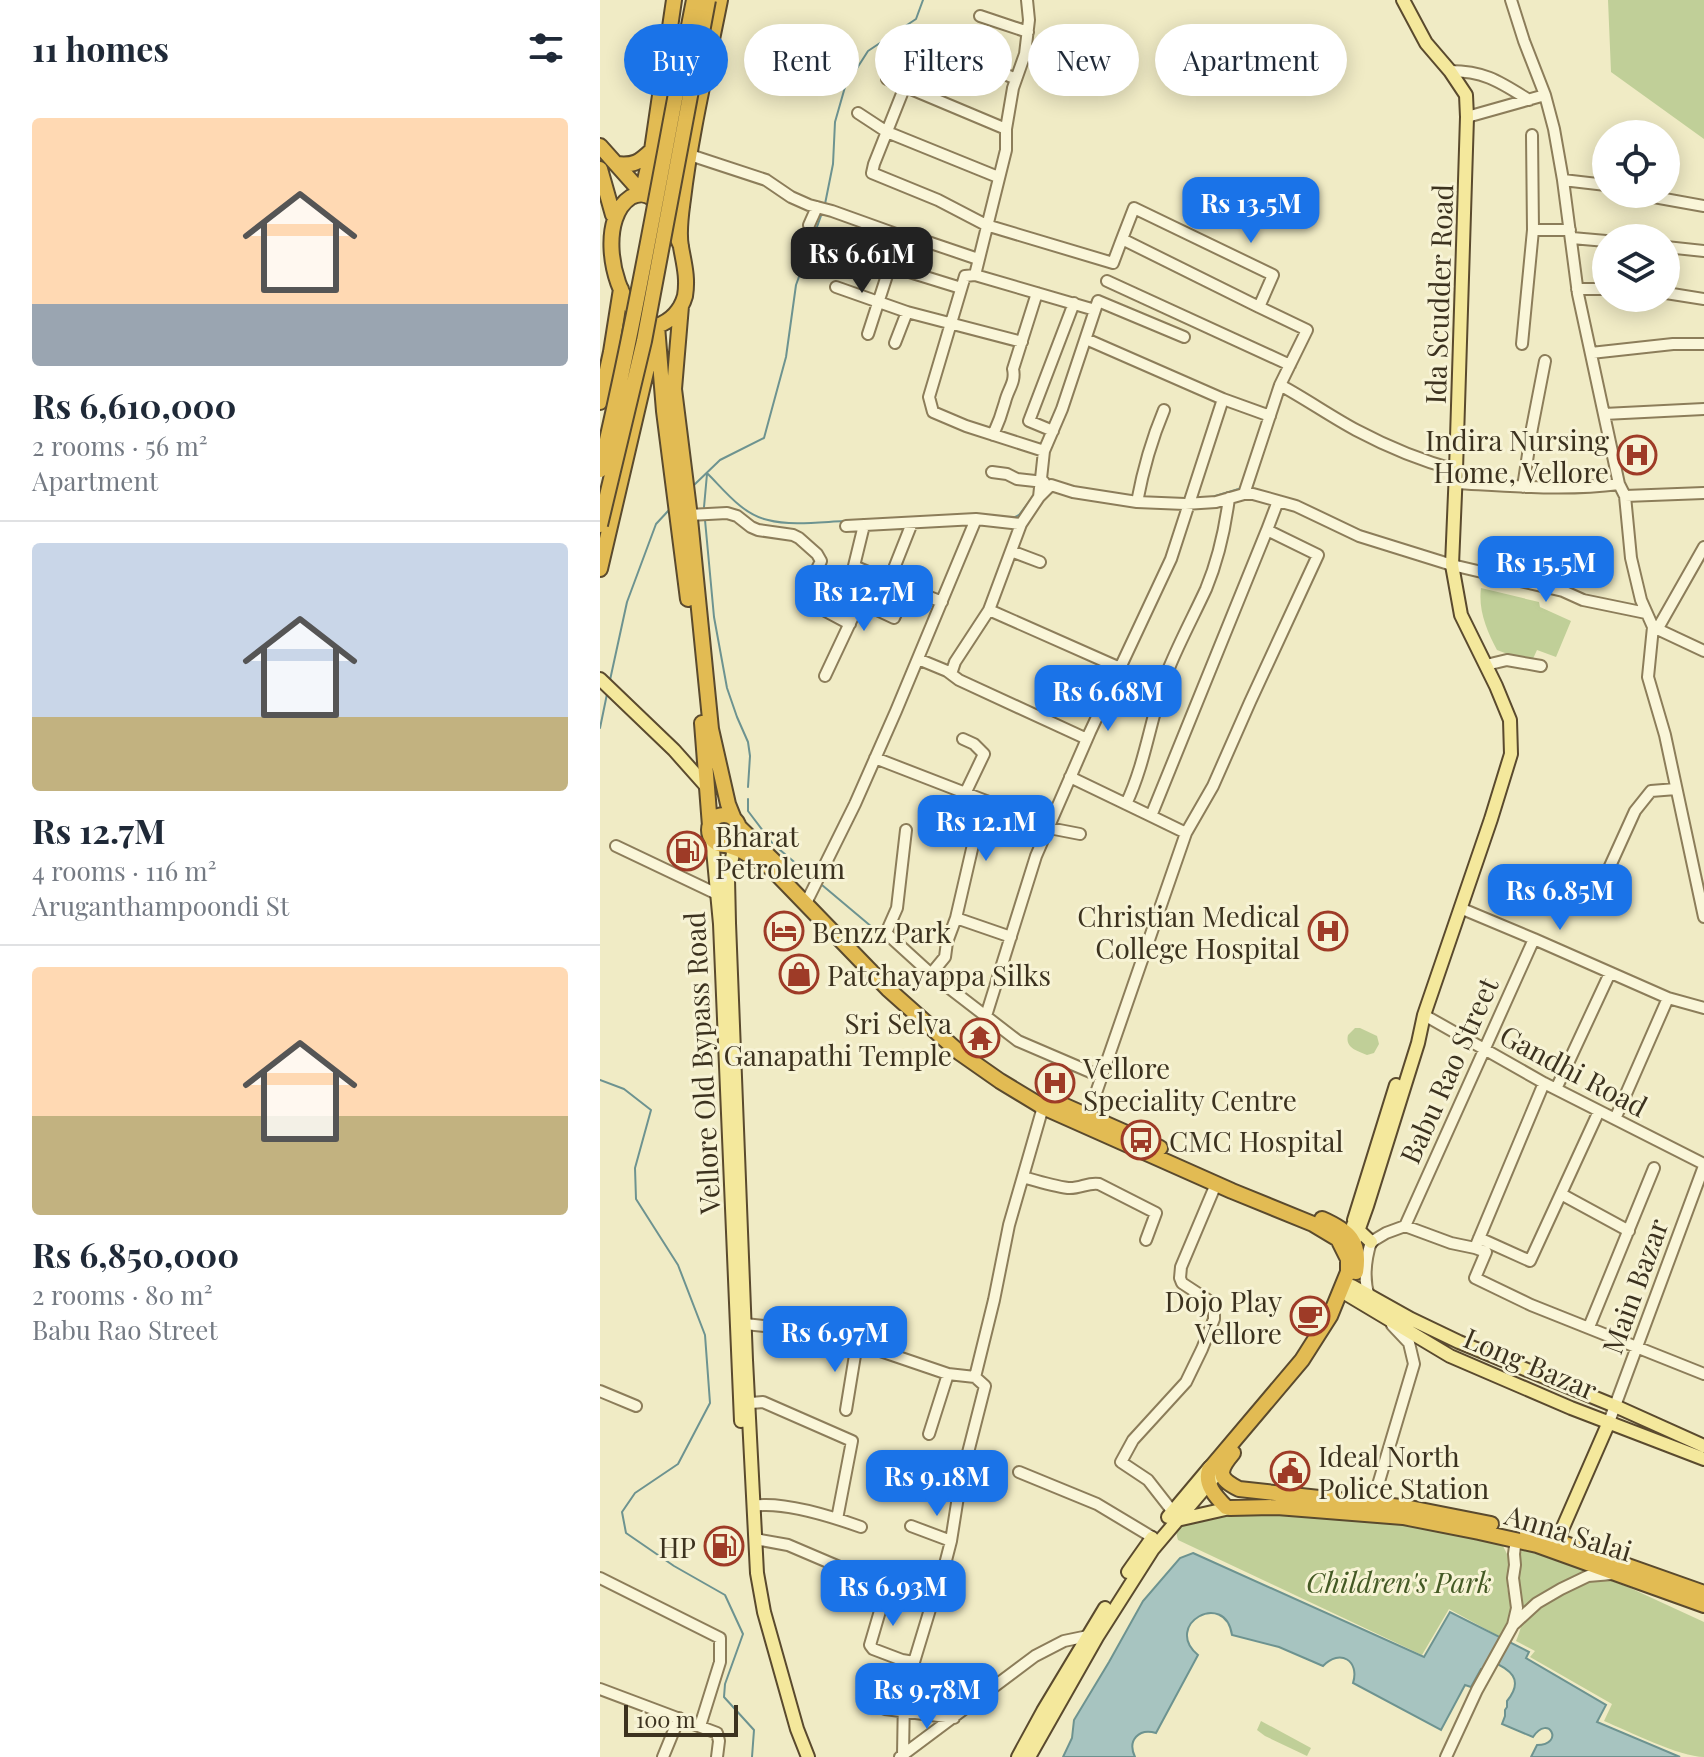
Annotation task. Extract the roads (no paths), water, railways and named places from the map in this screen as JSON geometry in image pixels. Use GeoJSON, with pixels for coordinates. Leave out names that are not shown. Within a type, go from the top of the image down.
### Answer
{"type":"FeatureCollection","features":[{"type":"Feature","properties":{"kind":"highway"},"geometry":{"type":"LineString","coordinates":[[642,193],[652,150],[674,0]]}},
{"type":"Feature","properties":{"kind":"highway"},"geometry":{"type":"LineString","coordinates":[[600,470],[644,269],[694,0]]}},
{"type":"Feature","properties":{"kind":"highway"},"geometry":{"type":"LineString","coordinates":[[600,525],[644,341],[708,0]]}},
{"type":"Feature","properties":{"kind":"highway"},"geometry":{"type":"LineString","coordinates":[[681,246],[683,197],[720,0]]}},
{"type":"Feature","properties":{"kind":"highway"},"geometry":{"type":"LineString","coordinates":[[600,146],[642,193],[661,206],[672,224],[685,261],[686,284],[681,306],[674,389],[676,455]]}},
{"type":"Feature","properties":{"kind":"highway"},"geometry":{"type":"LineString","coordinates":[[616,164],[635,164],[652,150]]}},
{"type":"Feature","properties":{"kind":"highway"},"geometry":{"type":"LineString","coordinates":[[600,169],[613,215]]}},
{"type":"Feature","properties":{"kind":"highway"},"geometry":{"type":"LineString","coordinates":[[642,193],[624,202],[613,215],[609,246],[621,289],[632,309],[657,326]]}},
{"type":"Feature","properties":{"kind":"highway"},"geometry":{"type":"LineString","coordinates":[[601,395],[621,289]]}},
{"type":"Feature","properties":{"kind":"highway"},"geometry":{"type":"LineString","coordinates":[[657,326],[667,322],[681,306]]}},
{"type":"Feature","properties":{"kind":"highway"},"geometry":{"type":"LineString","coordinates":[[657,326],[685,513],[711,729],[728,804],[727,834]]}},
{"type":"Feature","properties":{"kind":"highway"},"geometry":{"type":"LineString","coordinates":[[600,569],[657,326]]}},
{"type":"Feature","properties":{"kind":"highway"},"geometry":{"type":"LineString","coordinates":[[685,513],[706,786],[727,834],[807,900]]}},
{"type":"Feature","properties":{"kind":"highway"},"geometry":{"type":"LineString","coordinates":[[727,834],[807,900],[888,989],[1000,1081],[1043,1107],[1313,1224],[1338,1239],[1351,1240]]}},
{"type":"Feature","properties":{"kind":"highway"},"geometry":{"type":"LineString","coordinates":[[967,1053],[1047,1098],[1317,1217],[1351,1240],[1358,1251],[1350,1290],[1324,1341],[1304,1368],[1207,1475],[1207,1488],[1230,1508]]}},
{"type":"Feature","properties":{"kind":"highway"},"geometry":{"type":"LineString","coordinates":[[1239,1489],[1224,1480],[1219,1463],[1302,1360],[1330,1316],[1348,1272],[1351,1240]]}},
{"type":"Feature","properties":{"kind":"highway","name":"Anna Salai"},"geometry":{"type":"LineString","coordinates":[[1239,1489],[1410,1508],[1530,1533],[1704,1593]]}},
{"type":"Feature","properties":{"kind":"highway","name":"Anna Salai"},"geometry":{"type":"LineString","coordinates":[[1230,1508],[1277,1507],[1403,1517],[1516,1539],[1704,1605]]}},
{"type":"Feature","properties":{"kind":"main road","name":"Ida Scudder Road"},"geometry":{"type":"LineString","coordinates":[[1351,1240],[1403,1063],[1424,1015],[1511,754],[1510,720],[1461,615],[1452,565],[1466,95],[1426,43],[1403,0]]}},
{"type":"Feature","properties":{"kind":"main road"},"geometry":{"type":"LineString","coordinates":[[600,679],[674,750],[706,786]]}},
{"type":"Feature","properties":{"kind":"main road","name":"Vellore Old Bypass Road"},"geometry":{"type":"LineString","coordinates":[[727,834],[717,894],[749,1567],[757,1614],[800,1757]]}},
{"type":"Feature","properties":{"kind":"main road","name":"Vellore Old Bypass Road"},"geometry":{"type":"LineString","coordinates":[[727,834],[755,1539],[764,1612],[808,1757]]}},
{"type":"Feature","properties":{"kind":"main road"},"geometry":{"type":"LineString","coordinates":[[1351,1240],[1371,1242]]}},
{"type":"Feature","properties":{"kind":"main road"},"geometry":{"type":"LineString","coordinates":[[1350,1290],[1459,1342],[1704,1446]]}},
{"type":"Feature","properties":{"kind":"main road","name":"Long Bazar"},"geometry":{"type":"LineString","coordinates":[[1350,1290],[1389,1321],[1450,1356],[1704,1459]]}},
{"type":"Feature","properties":{"kind":"main road"},"geometry":{"type":"LineString","coordinates":[[1557,1541],[1609,1422]]}},
{"type":"Feature","properties":{"kind":"main road"},"geometry":{"type":"LineString","coordinates":[[1018,1757],[1088,1636],[1152,1537],[1175,1516],[1219,1463]]}},
{"type":"Feature","properties":{"kind":"main road"},"geometry":{"type":"LineString","coordinates":[[1029,1757],[1111,1614],[1175,1516],[1192,1495],[1207,1488],[1239,1489]]}},
{"type":"Feature","properties":{"kind":"main road"},"geometry":{"type":"LineString","coordinates":[[1175,1516],[1230,1508]]}},
{"type":"Feature","properties":{"kind":"street"},"geometry":{"type":"LineString","coordinates":[[1027,0],[1029,24]]}},
{"type":"Feature","properties":{"kind":"street"},"geometry":{"type":"LineString","coordinates":[[1511,0],[1554,129],[1577,289],[1619,484],[1625,496],[1631,558],[1641,600],[1655,628],[1704,651]]}},
{"type":"Feature","properties":{"kind":"street"},"geometry":{"type":"LineString","coordinates":[[975,275],[1006,150],[1006,129],[1028,32],[980,16]]}},
{"type":"Feature","properties":{"kind":"street"},"geometry":{"type":"LineString","coordinates":[[1450,71],[1469,71],[1494,78],[1529,100]]}},
{"type":"Feature","properties":{"kind":"street"},"geometry":{"type":"LineString","coordinates":[[1012,77],[1016,79]]}},
{"type":"Feature","properties":{"kind":"street"},"geometry":{"type":"LineString","coordinates":[[1467,117],[1545,95]]}},
{"type":"Feature","properties":{"kind":"street"},"geometry":{"type":"LineString","coordinates":[[901,96],[872,173],[938,200],[986,225],[1113,263],[1134,208],[1273,275],[1259,307]]}},
{"type":"Feature","properties":{"kind":"street"},"geometry":{"type":"LineString","coordinates":[[928,96],[1006,129]]}},
{"type":"Feature","properties":{"kind":"street"},"geometry":{"type":"LineString","coordinates":[[858,113],[887,132],[998,177]]}},
{"type":"Feature","properties":{"kind":"street"},"geometry":{"type":"LineString","coordinates":[[1522,344],[1533,230],[1532,135]]}},
{"type":"Feature","properties":{"kind":"street"},"geometry":{"type":"LineString","coordinates":[[690,155],[766,180],[791,197],[817,207],[978,259]]}},
{"type":"Feature","properties":{"kind":"street"},"geometry":{"type":"LineString","coordinates":[[1563,180],[1592,183]]}},
{"type":"Feature","properties":{"kind":"street"},"geometry":{"type":"LineString","coordinates":[[1680,202],[1704,206]]}},
{"type":"Feature","properties":{"kind":"street"},"geometry":{"type":"LineString","coordinates":[[809,225],[817,207]]}},
{"type":"Feature","properties":{"kind":"street"},"geometry":{"type":"LineString","coordinates":[[1533,230],[1592,238]]}},
{"type":"Feature","properties":{"kind":"street"},"geometry":{"type":"LineString","coordinates":[[1122,239],[1307,330],[1280,385],[1244,494]]}},
{"type":"Feature","properties":{"kind":"street"},"geometry":{"type":"LineString","coordinates":[[825,240],[836,247],[961,288]]}},
{"type":"Feature","properties":{"kind":"street"},"geometry":{"type":"LineString","coordinates":[[1680,248],[1704,251]]}},
{"type":"Feature","properties":{"kind":"street"},"geometry":{"type":"LineString","coordinates":[[868,334],[890,266]]}},
{"type":"Feature","properties":{"kind":"street"},"geometry":{"type":"LineString","coordinates":[[1044,451],[933,412],[929,397],[965,276],[975,275],[1095,310]]}},
{"type":"Feature","properties":{"kind":"street"},"geometry":{"type":"LineString","coordinates":[[1107,281],[1290,365]]}},
{"type":"Feature","properties":{"kind":"street"},"geometry":{"type":"LineString","coordinates":[[836,287],[950,325],[1022,342]]}},
{"type":"Feature","properties":{"kind":"street"},"geometry":{"type":"LineString","coordinates":[[1577,289],[1592,289]]}},
{"type":"Feature","properties":{"kind":"street"},"geometry":{"type":"LineString","coordinates":[[993,435],[1015,379],[1013,369],[1037,293]]}},
{"type":"Feature","properties":{"kind":"street"},"geometry":{"type":"LineString","coordinates":[[1680,295],[1704,299]]}},
{"type":"Feature","properties":{"kind":"street"},"geometry":{"type":"LineString","coordinates":[[951,674],[955,662],[989,610],[1021,524],[1046,483],[1044,451],[1098,301],[1184,337]]}},
{"type":"Feature","properties":{"kind":"street"},"geometry":{"type":"LineString","coordinates":[[1053,431],[1029,421],[1074,303]]}},
{"type":"Feature","properties":{"kind":"street"},"geometry":{"type":"LineString","coordinates":[[895,343],[907,312]]}},
{"type":"Feature","properties":{"kind":"street"},"geometry":{"type":"LineString","coordinates":[[1086,339],[1223,399],[1270,416]]}},
{"type":"Feature","properties":{"kind":"street"},"geometry":{"type":"LineString","coordinates":[[1591,353],[1673,344],[1704,344]]}},
{"type":"Feature","properties":{"kind":"street"},"geometry":{"type":"LineString","coordinates":[[1523,487],[1545,361]]}},
{"type":"Feature","properties":{"kind":"street"},"geometry":{"type":"LineString","coordinates":[[1280,385],[1354,429],[1441,466],[1456,476],[1523,487],[1585,488],[1619,484]]}},
{"type":"Feature","properties":{"kind":"street"},"geometry":{"type":"LineString","coordinates":[[967,1053],[986,1015],[1036,856],[1171,559],[1223,399]]}},
{"type":"Feature","properties":{"kind":"street"},"geometry":{"type":"LineString","coordinates":[[1604,414],[1704,409]]}},
{"type":"Feature","properties":{"kind":"street"},"geometry":{"type":"LineString","coordinates":[[1137,502],[1144,467],[1164,410]]}},
{"type":"Feature","properties":{"kind":"street"},"geometry":{"type":"LineString","coordinates":[[992,472],[1073,492],[1137,502],[1188,504],[1253,494],[1296,506],[1359,536],[1452,565],[1563,591],[1583,600],[1646,613]]}},
{"type":"Feature","properties":{"kind":"street"},"geometry":{"type":"LineString","coordinates":[[1625,496],[1704,493]]}},
{"type":"Feature","properties":{"kind":"street"},"geometry":{"type":"LineString","coordinates":[[1126,804],[1137,780],[1168,668],[1207,587],[1225,527],[1229,498]]}},
{"type":"Feature","properties":{"kind":"street"},"geometry":{"type":"LineString","coordinates":[[1151,816],[1278,501]]}},
{"type":"Feature","properties":{"kind":"street"},"geometry":{"type":"LineString","coordinates":[[685,513],[727,513],[758,530],[799,538],[821,561],[803,598],[850,624]]}},
{"type":"Feature","properties":{"kind":"street"},"geometry":{"type":"LineString","coordinates":[[846,526],[976,519],[1021,524]]}},
{"type":"Feature","properties":{"kind":"street"},"geometry":{"type":"LineString","coordinates":[[807,900],[855,804],[976,519]]}},
{"type":"Feature","properties":{"kind":"street"},"geometry":{"type":"LineString","coordinates":[[889,581],[912,523]]}},
{"type":"Feature","properties":{"kind":"street"},"geometry":{"type":"LineString","coordinates":[[864,525],[854,566],[942,602]]}},
{"type":"Feature","properties":{"kind":"street"},"geometry":{"type":"LineString","coordinates":[[1088,1116],[1186,833],[1213,786],[1318,555],[1267,530]]}},
{"type":"Feature","properties":{"kind":"street"},"geometry":{"type":"LineString","coordinates":[[1704,547],[1655,628],[1648,677],[1665,735],[1704,917]]}},
{"type":"Feature","properties":{"kind":"street"},"geometry":{"type":"LineString","coordinates":[[1011,551],[1040,562]]}},
{"type":"Feature","properties":{"kind":"street"},"geometry":{"type":"LineString","coordinates":[[825,676],[873,574]]}},
{"type":"Feature","properties":{"kind":"street"},"geometry":{"type":"LineString","coordinates":[[860,602],[894,618],[908,588]]}},
{"type":"Feature","properties":{"kind":"street"},"geometry":{"type":"LineString","coordinates":[[989,610],[1120,668]]}},
{"type":"Feature","properties":{"kind":"street"},"geometry":{"type":"LineString","coordinates":[[918,659],[1087,739]]}},
{"type":"Feature","properties":{"kind":"street"},"geometry":{"type":"LineString","coordinates":[[1486,665],[1507,660],[1541,666]]}},
{"type":"Feature","properties":{"kind":"street"},"geometry":{"type":"LineString","coordinates":[[951,823],[984,754],[963,739]]}},
{"type":"Feature","properties":{"kind":"street"},"geometry":{"type":"LineString","coordinates":[[875,758],[1049,828],[1080,834]]}},
{"type":"Feature","properties":{"kind":"street"},"geometry":{"type":"LineString","coordinates":[[1070,777],[1186,833]]}},
{"type":"Feature","properties":{"kind":"street"},"geometry":{"type":"LineString","coordinates":[[1601,886],[1635,811],[1651,791],[1676,789]]}},
{"type":"Feature","properties":{"kind":"street"},"geometry":{"type":"LineString","coordinates":[[931,974],[945,957],[986,801]]}},
{"type":"Feature","properties":{"kind":"street"},"geometry":{"type":"LineString","coordinates":[[906,830],[897,908],[886,933],[931,974],[1018,1041],[1102,1077]]}},
{"type":"Feature","properties":{"kind":"street"},"geometry":{"type":"LineString","coordinates":[[616,846],[717,894]]}},
{"type":"Feature","properties":{"kind":"street"},"geometry":{"type":"LineString","coordinates":[[1460,908],[1668,998],[1704,1008]]}},
{"type":"Feature","properties":{"kind":"street"},"geometry":{"type":"LineString","coordinates":[[956,918],[1011,937]]}},
{"type":"Feature","properties":{"kind":"street","name":"Babu Rao Street"},"geometry":{"type":"LineString","coordinates":[[1405,1226],[1534,939]]}},
{"type":"Feature","properties":{"kind":"street"},"geometry":{"type":"LineString","coordinates":[[1556,1089],[1610,973]]}},
{"type":"Feature","properties":{"kind":"street"},"geometry":{"type":"LineString","coordinates":[[1615,1119],[1668,998]]}},
{"type":"Feature","properties":{"kind":"street","name":"Gandhi Road"},"geometry":{"type":"LineString","coordinates":[[1424,1015],[1544,1083],[1704,1165]]}},
{"type":"Feature","properties":{"kind":"street"},"geometry":{"type":"LineString","coordinates":[[1477,1243],[1544,1083]]}},
{"type":"Feature","properties":{"kind":"street"},"geometry":{"type":"LineString","coordinates":[[975,1377],[1009,1225],[1043,1107]]}},
{"type":"Feature","properties":{"kind":"street"},"geometry":{"type":"LineString","coordinates":[[1372,1505],[1414,1364],[1409,1343],[1368,1296],[1366,1259],[1371,1242],[1405,1226],[1451,1243],[1477,1243],[1530,1261],[1599,1111]]}},
{"type":"Feature","properties":{"kind":"street","name":"Main Bazar"},"geometry":{"type":"LineString","coordinates":[[1609,1422],[1704,1165]]}},
{"type":"Feature","properties":{"kind":"street"},"geometry":{"type":"LineString","coordinates":[[1589,1327],[1654,1168]]}},
{"type":"Feature","properties":{"kind":"street"},"geometry":{"type":"LineString","coordinates":[[1023,1177],[1067,1188],[1099,1184],[1156,1213],[1146,1240]]}},
{"type":"Feature","properties":{"kind":"street"},"geometry":{"type":"LineString","coordinates":[[1175,1516],[1148,1480],[1121,1462],[1133,1440],[1186,1382],[1214,1319],[1211,1302],[1182,1283],[1180,1278],[1181,1267],[1216,1184]]}},
{"type":"Feature","properties":{"kind":"street"},"geometry":{"type":"LineString","coordinates":[[1561,1194],[1629,1231]]}},
{"type":"Feature","properties":{"kind":"street"},"geometry":{"type":"LineString","coordinates":[[1477,1243],[1486,1252],[1475,1278],[1531,1305],[1704,1374]]}},
{"type":"Feature","properties":{"kind":"street"},"geometry":{"type":"LineString","coordinates":[[745,1324],[794,1329],[857,1343],[948,1374],[975,1377],[985,1386],[936,1599],[931,1606],[906,1688],[902,1756]]}},
{"type":"Feature","properties":{"kind":"street"},"geometry":{"type":"LineString","coordinates":[[846,1410],[857,1343]]}},
{"type":"Feature","properties":{"kind":"street"},"geometry":{"type":"LineString","coordinates":[[929,1434],[948,1374]]}},
{"type":"Feature","properties":{"kind":"street"},"geometry":{"type":"LineString","coordinates":[[600,1391],[636,1406]]}},
{"type":"Feature","properties":{"kind":"street"},"geometry":{"type":"LineString","coordinates":[[751,1403],[763,1402],[852,1441],[837,1519]]}},
{"type":"Feature","properties":{"kind":"street"},"geometry":{"type":"LineString","coordinates":[[1019,1472],[1097,1504],[1152,1537]]}},
{"type":"Feature","properties":{"kind":"street"},"geometry":{"type":"LineString","coordinates":[[753,1506],[762,1504],[789,1508],[861,1527]]}},
{"type":"Feature","properties":{"kind":"street"},"geometry":{"type":"LineString","coordinates":[[911,1526],[951,1541]]}},
{"type":"Feature","properties":{"kind":"street"},"geometry":{"type":"LineString","coordinates":[[755,1539],[788,1545],[931,1606]]}},
{"type":"Feature","properties":{"kind":"street"},"geometry":{"type":"LineString","coordinates":[[1446,1757],[1477,1690],[1513,1625],[1517,1608],[1513,1578],[1516,1539]]}},
{"type":"Feature","properties":{"kind":"street"},"geometry":{"type":"LineString","coordinates":[[1513,1625],[1537,1603],[1561,1589],[1588,1576],[1619,1573]]}},
{"type":"Feature","properties":{"kind":"street"},"geometry":{"type":"LineString","coordinates":[[600,1578],[720,1638],[720,1662],[700,1726]]}},
{"type":"Feature","properties":{"kind":"street"},"geometry":{"type":"LineString","coordinates":[[887,1587],[870,1645],[873,1649],[914,1662]]}},
{"type":"Feature","properties":{"kind":"street"},"geometry":{"type":"LineString","coordinates":[[902,1756],[1035,1656],[1064,1641],[1088,1636]]}},
{"type":"Feature","properties":{"kind":"street"},"geometry":{"type":"LineString","coordinates":[[600,1689],[717,1733],[717,1757]]}},
{"type":"Feature","properties":{"kind":"street"},"geometry":{"type":"LineString","coordinates":[[868,1703],[885,1709],[954,1718]]}},
{"type":"Feature","properties":{"kind":"street"},"geometry":{"type":"LineString","coordinates":[[663,1757],[679,1718]]}},
{"type":"Feature","properties":{"kind":"water"},"geometry":{"type":"Polygon","coordinates":[[[1193,1553],[1424,1657],[1450,1612],[1529,1652],[1526,1658],[1606,1705],[1597,1722],[1680,1757],[1531,1757],[1537,1745],[1550,1740],[1552,1732],[1544,1728],[1533,1737],[1502,1724],[1515,1681],[1509,1671],[1489,1660],[1471,1687],[1465,1685],[1441,1730],[1353,1683],[1354,1669],[1347,1660],[1336,1658],[1323,1666],[1279,1647],[1232,1635],[1227,1621],[1219,1614],[1209,1613],[1191,1623],[1187,1633],[1189,1644],[1198,1655],[1156,1733],[1144,1732],[1136,1737],[1133,1745],[1135,1757],[1063,1757],[1072,1738],[1074,1720],[1143,1601],[1180,1558],[1193,1553]]]}},
{"type":"Feature","properties":{"kind":"waterway"},"geometry":{"type":"LineString","coordinates":[[825,204],[833,164],[835,122],[845,87],[868,51],[916,19],[923,0]]}},
{"type":"Feature","properties":{"kind":"waterway"},"geometry":{"type":"LineString","coordinates":[[693,486],[720,460],[764,438],[786,357],[796,285],[822,213]]}},
{"type":"Feature","properties":{"kind":"waterway"},"geometry":{"type":"LineString","coordinates":[[704,507],[707,474]]}},
{"type":"Feature","properties":{"kind":"waterway"},"geometry":{"type":"LineString","coordinates":[[708,474],[735,501],[759,517],[786,523],[844,521]]}},
{"type":"Feature","properties":{"kind":"waterway"},"geometry":{"type":"LineString","coordinates":[[1194,498],[1212,497],[1242,488]]}},
{"type":"Feature","properties":{"kind":"waterway"},"geometry":{"type":"LineString","coordinates":[[1011,519],[1019,515],[1034,495]]}},
{"type":"Feature","properties":{"kind":"waterway"},"geometry":{"type":"LineString","coordinates":[[610,680],[627,602],[656,524],[669,510]]}},
{"type":"Feature","properties":{"kind":"waterway"},"geometry":{"type":"LineString","coordinates":[[948,516],[965,515]]}},
{"type":"Feature","properties":{"kind":"waterway"},"geometry":{"type":"LineString","coordinates":[[705,520],[714,617],[727,688],[748,742],[748,787]]}},
{"type":"Feature","properties":{"kind":"waterway"},"geometry":{"type":"LineString","coordinates":[[600,728],[607,694]]}},
{"type":"Feature","properties":{"kind":"waterway"},"geometry":{"type":"LineString","coordinates":[[748,799],[748,811],[773,844],[812,877]]}},
{"type":"Feature","properties":{"kind":"waterway"},"geometry":{"type":"LineString","coordinates":[[822,885],[885,938]]}},
{"type":"Feature","properties":{"kind":"waterway"},"geometry":{"type":"LineString","coordinates":[[600,1080],[624,1089],[651,1110],[635,1168],[636,1199],[678,1265],[705,1335],[710,1403],[678,1464],[635,1493],[622,1512],[626,1533],[674,1566],[725,1595],[743,1634],[725,1684],[724,1697],[754,1730],[752,1757]]}},
{"type":"Feature","properties":{"kind":"place","name":"Indira Nursing Home, Vellore"},"geometry":{"type":"Point","coordinates":[1637,455]}},
{"type":"Feature","properties":{"kind":"place","name":"Bharat Petroleum"},"geometry":{"type":"Point","coordinates":[687,851]}},
{"type":"Feature","properties":{"kind":"place","name":"Benzz Park"},"geometry":{"type":"Point","coordinates":[784,931]}},
{"type":"Feature","properties":{"kind":"place","name":"Christian Medical College Hospital"},"geometry":{"type":"Point","coordinates":[1328,931]}},
{"type":"Feature","properties":{"kind":"place","name":"Patchayappa Silks"},"geometry":{"type":"Point","coordinates":[799,974]}},
{"type":"Feature","properties":{"kind":"place","name":"Sri Selva Ganapathi Temple"},"geometry":{"type":"Point","coordinates":[980,1038]}},
{"type":"Feature","properties":{"kind":"place","name":"Vellore Speciality Centre"},"geometry":{"type":"Point","coordinates":[1055,1083]}},
{"type":"Feature","properties":{"kind":"place","name":"CMC Hospital"},"geometry":{"type":"Point","coordinates":[1141,1140]}},
{"type":"Feature","properties":{"kind":"place","name":"Dojo Play Vellore"},"geometry":{"type":"Point","coordinates":[1310,1316]}},
{"type":"Feature","properties":{"kind":"place","name":"Ideal North Police Station"},"geometry":{"type":"Point","coordinates":[1290,1471]}},
{"type":"Feature","properties":{"kind":"place","name":"HP"},"geometry":{"type":"Point","coordinates":[724,1546]}},
{"type":"Feature","properties":{"kind":"park label","name":"Children's Park"},"geometry":{"type":"Point","coordinates":[1399,1581]}}]}
